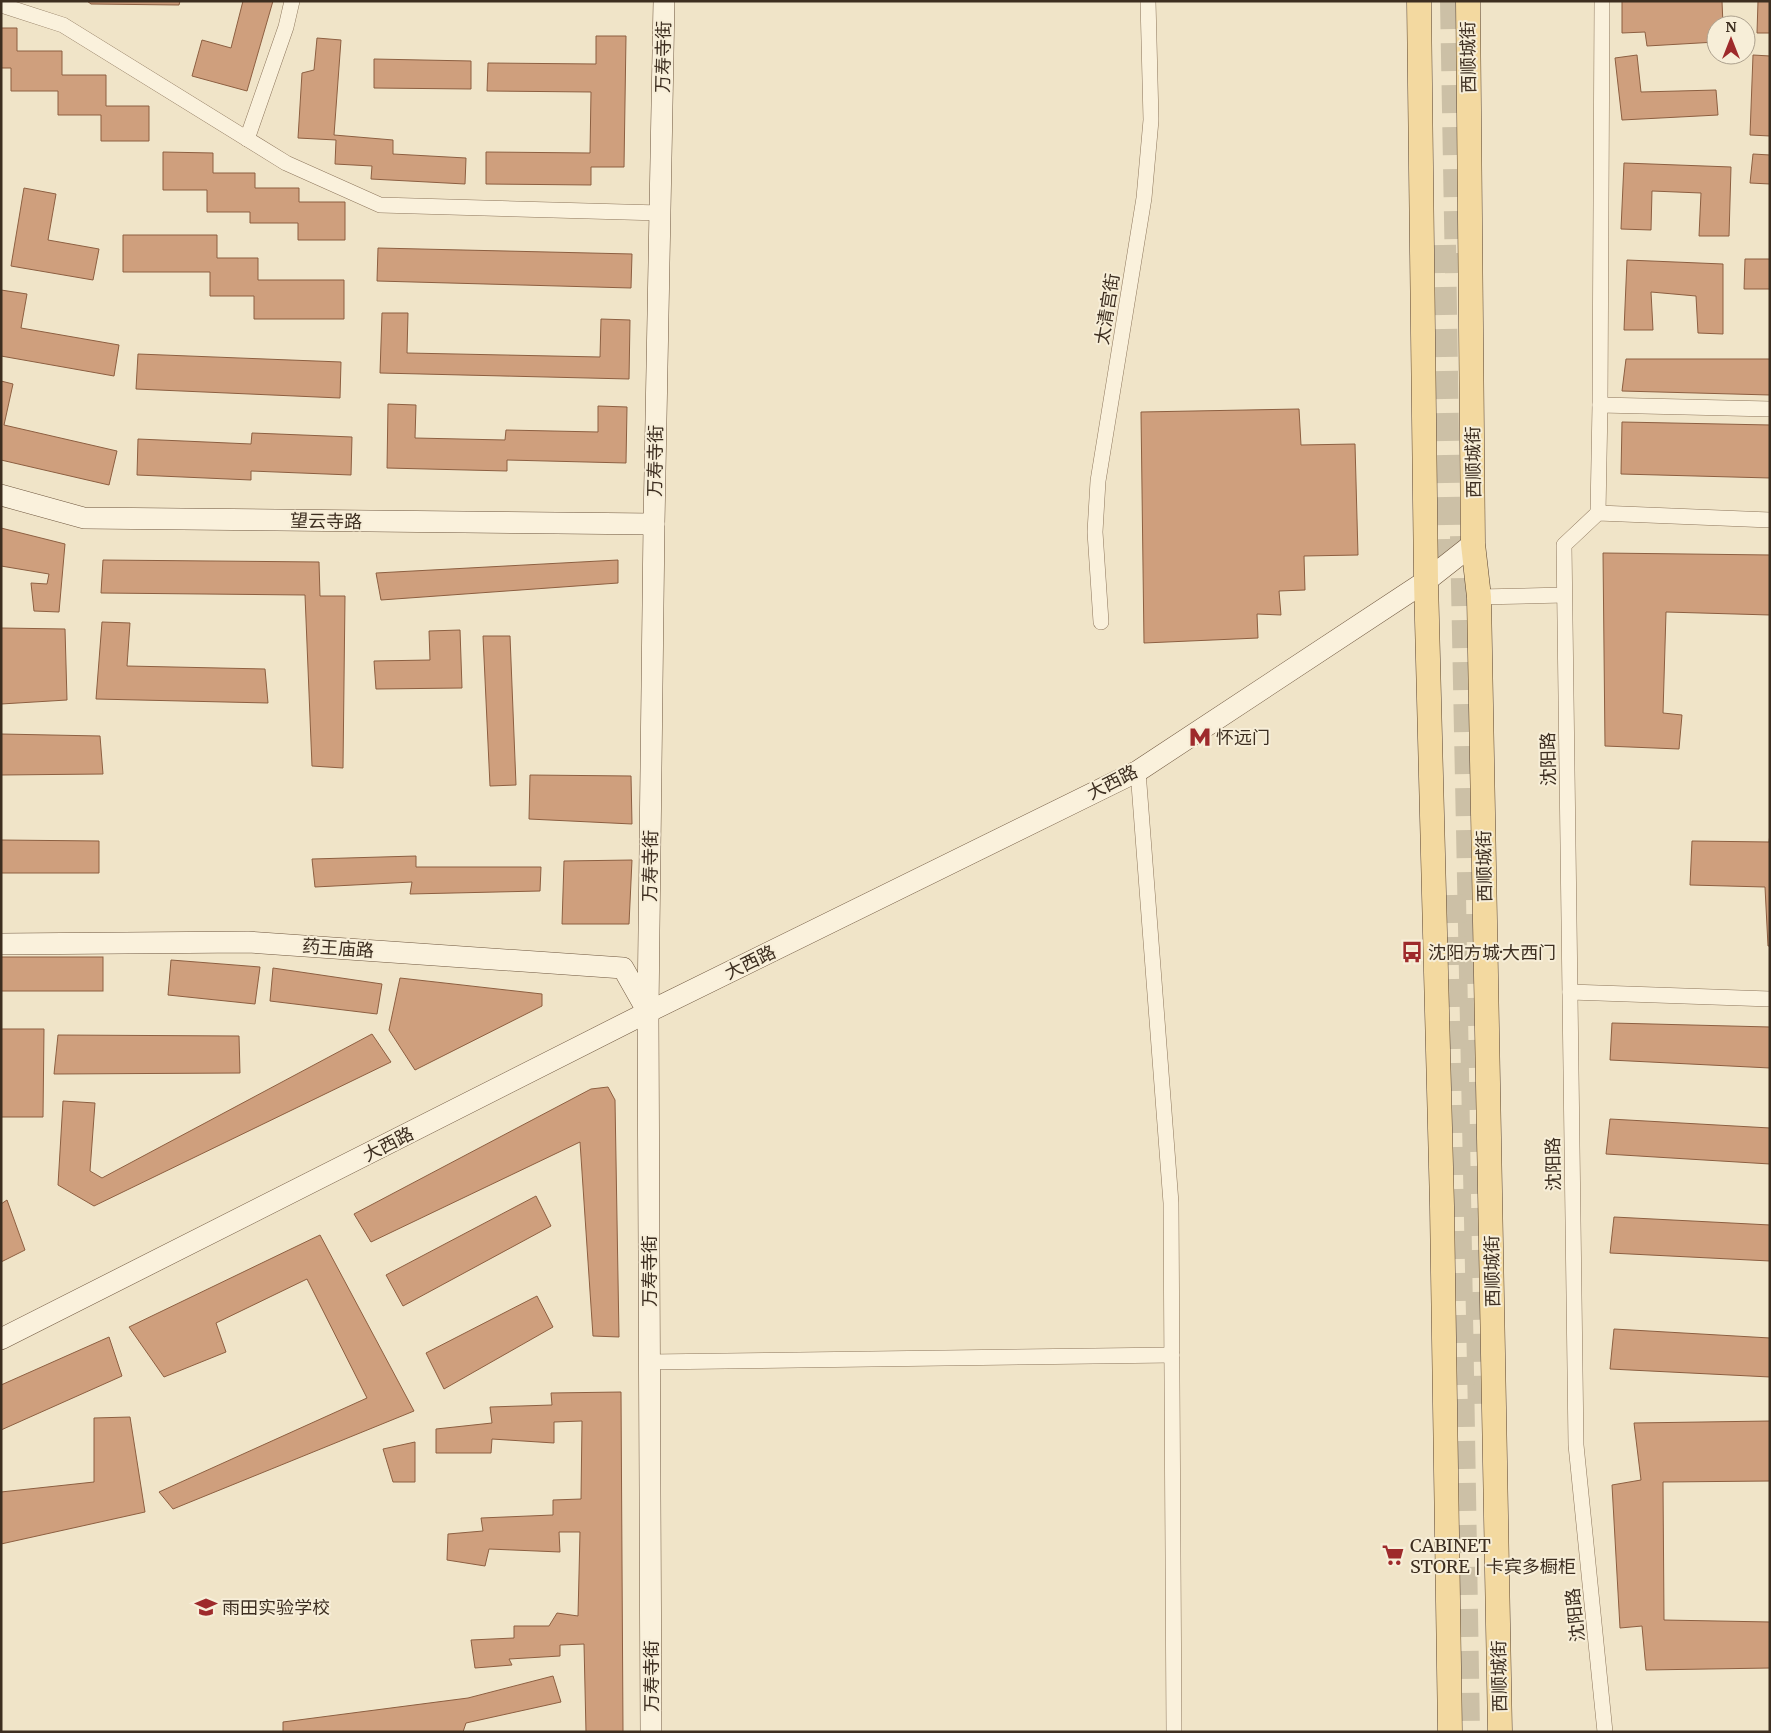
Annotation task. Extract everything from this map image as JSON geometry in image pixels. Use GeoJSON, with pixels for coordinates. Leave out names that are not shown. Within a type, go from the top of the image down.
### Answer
{"type":"FeatureCollection","features":[{"type":"Feature","properties":{"kind":"main road"},"geometry":{"type":"LineString","coordinates":[[1419,1],[1426,581],[1442,1206],[1450,1732]]}},
{"type":"Feature","properties":{"kind":"main road","name":"西顺城街"},"geometry":{"type":"LineString","coordinates":[[1468,1],[1473,544],[1479,597],[1500,1732]]}},
{"type":"Feature","properties":{"kind":"street"},"geometry":{"type":"LineString","coordinates":[[247,139],[286,28],[292,1]]}},
{"type":"Feature","properties":{"kind":"street","name":"万寿寺街"},"geometry":{"type":"LineString","coordinates":[[651,1732],[648,1012],[654,524],[664,1]]}},
{"type":"Feature","properties":{"kind":"street","name":"太清宫街"},"geometry":{"type":"LineString","coordinates":[[1101,622],[1095,532],[1098,481],[1144,198],[1152,120],[1148,1]]}},
{"type":"Feature","properties":{"kind":"street"},"geometry":{"type":"LineString","coordinates":[[1602,1],[1598,513],[1770,520]]}},
{"type":"Feature","properties":{"kind":"street"},"geometry":{"type":"LineString","coordinates":[[1,5],[63,25],[286,163],[380,205],[660,213]]}},
{"type":"Feature","properties":{"kind":"street"},"geometry":{"type":"LineString","coordinates":[[1600,405],[1770,409]]}},
{"type":"Feature","properties":{"kind":"street","name":"望云寺路"},"geometry":{"type":"LineString","coordinates":[[1,495],[84,518],[654,524]]}},
{"type":"Feature","properties":{"kind":"street","name":"沈阳路"},"geometry":{"type":"LineString","coordinates":[[1598,513],[1564,545],[1564,595],[1576,1445],[1605,1732]]}},
{"type":"Feature","properties":{"kind":"street","name":"大西路"},"geometry":{"type":"LineString","coordinates":[[1,1339],[648,1012],[1138,770],[1426,581],[1473,544]]}},
{"type":"Feature","properties":{"kind":"street"},"geometry":{"type":"LineString","coordinates":[[1479,597],[1564,595]]}},
{"type":"Feature","properties":{"kind":"street"},"geometry":{"type":"LineString","coordinates":[[1138,770],[1171,1203],[1174,1732]]}},
{"type":"Feature","properties":{"kind":"street","name":"药王庙路"},"geometry":{"type":"LineString","coordinates":[[1,944],[248,942],[623,968],[648,1012]]}},
{"type":"Feature","properties":{"kind":"street"},"geometry":{"type":"LineString","coordinates":[[1570,992],[1770,999]]}},
{"type":"Feature","properties":{"kind":"street"},"geometry":{"type":"LineString","coordinates":[[650,1362],[1172,1355]]}},
{"type":"Feature","properties":{"kind":"building"},"geometry":{"type":"Polygon","coordinates":[[[87,1],[180,1],[179,5],[91,4],[87,1]]]}},
{"type":"Feature","properties":{"kind":"building"},"geometry":{"type":"Polygon","coordinates":[[[243,1],[273,1],[247,91],[192,76],[202,40],[231,48],[243,1]]]}},
{"type":"Feature","properties":{"kind":"building"},"geometry":{"type":"Polygon","coordinates":[[[1622,1],[1722,1],[1723,15],[1706,15],[1706,43],[1647,46],[1645,32],[1622,33],[1622,1]]]}},
{"type":"Feature","properties":{"kind":"building"},"geometry":{"type":"Polygon","coordinates":[[[1758,1],[1770,1],[1770,33],[1757,33],[1758,1]]]}},
{"type":"Feature","properties":{"kind":"building"},"geometry":{"type":"Polygon","coordinates":[[[1,28],[17,28],[17,51],[62,51],[62,75],[106,75],[106,106],[149,106],[149,141],[101,141],[101,115],[58,115],[58,91],[11,91],[11,68],[1,68],[1,28]]]}},
{"type":"Feature","properties":{"kind":"building"},"geometry":{"type":"Polygon","coordinates":[[[596,36],[626,36],[624,167],[591,167],[591,185],[486,184],[486,152],[590,153],[591,92],[487,91],[488,63],[596,64],[596,36]]]}},
{"type":"Feature","properties":{"kind":"building"},"geometry":{"type":"Polygon","coordinates":[[[317,38],[341,40],[334,135],[393,140],[393,154],[466,158],[465,184],[371,179],[372,166],[335,164],[336,140],[298,138],[302,73],[314,70],[317,38]]]}},
{"type":"Feature","properties":{"kind":"building"},"geometry":{"type":"Polygon","coordinates":[[[1637,55],[1641,92],[1716,90],[1718,115],[1622,120],[1615,58],[1637,55]]]}},
{"type":"Feature","properties":{"kind":"building"},"geometry":{"type":"Polygon","coordinates":[[[1756,55],[1770,56],[1770,136],[1750,135],[1753,65],[1756,65],[1756,55]]]}},
{"type":"Feature","properties":{"kind":"building"},"geometry":{"type":"Polygon","coordinates":[[[374,59],[471,61],[471,89],[374,88],[374,59]]]}},
{"type":"Feature","properties":{"kind":"building"},"geometry":{"type":"Polygon","coordinates":[[[163,152],[213,153],[213,173],[255,173],[255,188],[299,188],[299,202],[345,202],[345,240],[298,240],[298,223],[250,223],[250,212],[207,212],[207,190],[163,190],[163,152]]]}},
{"type":"Feature","properties":{"kind":"building"},"geometry":{"type":"Polygon","coordinates":[[[1753,154],[1770,155],[1770,184],[1750,183],[1753,154]]]}},
{"type":"Feature","properties":{"kind":"building"},"geometry":{"type":"Polygon","coordinates":[[[1624,163],[1731,167],[1729,236],[1699,236],[1701,193],[1652,191],[1651,230],[1621,229],[1624,163]]]}},
{"type":"Feature","properties":{"kind":"building"},"geometry":{"type":"Polygon","coordinates":[[[24,188],[56,194],[48,240],[99,249],[93,280],[11,266],[24,188]]]}},
{"type":"Feature","properties":{"kind":"building"},"geometry":{"type":"Polygon","coordinates":[[[123,235],[217,235],[217,258],[258,258],[258,280],[344,280],[344,319],[254,319],[254,296],[210,296],[210,272],[123,272],[123,235]]]}},
{"type":"Feature","properties":{"kind":"building"},"geometry":{"type":"Polygon","coordinates":[[[378,248],[632,254],[631,288],[377,281],[378,248]]]}},
{"type":"Feature","properties":{"kind":"building"},"geometry":{"type":"Polygon","coordinates":[[[1745,259],[1770,259],[1770,289],[1744,289],[1745,259]]]}},
{"type":"Feature","properties":{"kind":"building"},"geometry":{"type":"Polygon","coordinates":[[[1627,260],[1723,264],[1723,334],[1698,333],[1696,296],[1651,292],[1653,330],[1624,330],[1627,260]]]}},
{"type":"Feature","properties":{"kind":"building"},"geometry":{"type":"Polygon","coordinates":[[[1,290],[27,294],[21,328],[119,345],[114,376],[1,356],[1,290]]]}},
{"type":"Feature","properties":{"kind":"building"},"geometry":{"type":"Polygon","coordinates":[[[382,313],[408,313],[407,353],[600,357],[601,319],[630,320],[629,379],[380,373],[382,313]]]}},
{"type":"Feature","properties":{"kind":"building"},"geometry":{"type":"Polygon","coordinates":[[[138,354],[341,362],[340,398],[136,389],[138,354]]]}},
{"type":"Feature","properties":{"kind":"building"},"geometry":{"type":"Polygon","coordinates":[[[1626,359],[1770,359],[1770,395],[1622,391],[1626,359]]]}},
{"type":"Feature","properties":{"kind":"building"},"geometry":{"type":"Polygon","coordinates":[[[1,381],[13,384],[4,425],[117,451],[109,485],[1,460],[1,381]]]}},
{"type":"Feature","properties":{"kind":"building"},"geometry":{"type":"Polygon","coordinates":[[[388,404],[416,405],[415,438],[505,440],[506,430],[598,432],[598,406],[627,407],[626,463],[507,460],[507,471],[387,468],[388,404]]]}},
{"type":"Feature","properties":{"kind":"building"},"geometry":{"type":"Polygon","coordinates":[[[1299,409],[1301,445],[1355,444],[1358,555],[1304,556],[1305,590],[1279,591],[1281,615],[1257,614],[1258,638],[1144,643],[1141,412],[1299,409]]]}},
{"type":"Feature","properties":{"kind":"building"},"geometry":{"type":"Polygon","coordinates":[[[1622,422],[1770,425],[1770,478],[1621,474],[1622,422]]]}},
{"type":"Feature","properties":{"kind":"building"},"geometry":{"type":"Polygon","coordinates":[[[252,433],[352,437],[351,475],[251,471],[251,480],[137,475],[138,439],[251,444],[252,433]]]}},
{"type":"Feature","properties":{"kind":"building"},"geometry":{"type":"Polygon","coordinates":[[[1,528],[65,544],[59,612],[34,611],[31,583],[47,584],[49,574],[1,566],[1,528]]]}},
{"type":"Feature","properties":{"kind":"building"},"geometry":{"type":"Polygon","coordinates":[[[1603,553],[1770,555],[1770,615],[1666,612],[1663,713],[1682,715],[1679,749],[1605,746],[1603,553]]]}},
{"type":"Feature","properties":{"kind":"building"},"geometry":{"type":"Polygon","coordinates":[[[103,560],[319,562],[320,596],[345,596],[343,768],[312,766],[305,595],[101,593],[103,560]]]}},
{"type":"Feature","properties":{"kind":"building"},"geometry":{"type":"Polygon","coordinates":[[[618,560],[618,583],[381,600],[376,573],[618,560]]]}},
{"type":"Feature","properties":{"kind":"building"},"geometry":{"type":"Polygon","coordinates":[[[102,622],[130,623],[127,666],[265,669],[268,703],[96,699],[102,622]]]}},
{"type":"Feature","properties":{"kind":"building"},"geometry":{"type":"Polygon","coordinates":[[[1,628],[65,629],[67,700],[1,704],[1,628]]]}},
{"type":"Feature","properties":{"kind":"building"},"geometry":{"type":"Polygon","coordinates":[[[460,630],[462,688],[376,689],[374,661],[430,660],[429,631],[460,630]]]}},
{"type":"Feature","properties":{"kind":"building"},"geometry":{"type":"Polygon","coordinates":[[[483,636],[510,636],[516,785],[490,786],[483,636]]]}},
{"type":"Feature","properties":{"kind":"building"},"geometry":{"type":"Polygon","coordinates":[[[1,734],[100,736],[103,774],[1,775],[1,734]]]}},
{"type":"Feature","properties":{"kind":"building"},"geometry":{"type":"Polygon","coordinates":[[[530,775],[631,776],[632,824],[529,819],[530,775]]]}},
{"type":"Feature","properties":{"kind":"building"},"geometry":{"type":"Polygon","coordinates":[[[1770,833],[1770,946],[1768,946],[1765,887],[1690,885],[1692,841],[1769,842],[1770,833]]]}},
{"type":"Feature","properties":{"kind":"building"},"geometry":{"type":"Polygon","coordinates":[[[1,840],[99,841],[99,873],[1,873],[1,840]]]}},
{"type":"Feature","properties":{"kind":"building"},"geometry":{"type":"Polygon","coordinates":[[[416,856],[416,867],[541,867],[540,891],[410,894],[412,882],[315,887],[312,859],[416,856]]]}},
{"type":"Feature","properties":{"kind":"building"},"geometry":{"type":"Polygon","coordinates":[[[632,860],[629,924],[562,924],[564,861],[632,860]]]}},
{"type":"Feature","properties":{"kind":"building"},"geometry":{"type":"Polygon","coordinates":[[[1,957],[103,957],[103,991],[1,991],[1,957]]]}},
{"type":"Feature","properties":{"kind":"building"},"geometry":{"type":"Polygon","coordinates":[[[171,960],[260,967],[255,1004],[168,995],[171,960]]]}},
{"type":"Feature","properties":{"kind":"building"},"geometry":{"type":"Polygon","coordinates":[[[273,968],[382,984],[377,1014],[270,1001],[273,968]]]}},
{"type":"Feature","properties":{"kind":"building"},"geometry":{"type":"Polygon","coordinates":[[[400,978],[542,994],[542,1006],[415,1070],[389,1030],[400,978]]]}},
{"type":"Feature","properties":{"kind":"building"},"geometry":{"type":"Polygon","coordinates":[[[1612,1023],[1770,1027],[1770,1068],[1610,1060],[1612,1023]]]}},
{"type":"Feature","properties":{"kind":"building"},"geometry":{"type":"Polygon","coordinates":[[[1,1029],[44,1029],[43,1117],[1,1117],[1,1029]]]}},
{"type":"Feature","properties":{"kind":"building"},"geometry":{"type":"Polygon","coordinates":[[[372,1034],[391,1062],[94,1206],[58,1185],[63,1101],[95,1103],[90,1171],[102,1178],[372,1034]]]}},
{"type":"Feature","properties":{"kind":"building"},"geometry":{"type":"Polygon","coordinates":[[[58,1035],[239,1036],[240,1073],[54,1074],[58,1035]]]}},
{"type":"Feature","properties":{"kind":"building"},"geometry":{"type":"Polygon","coordinates":[[[608,1087],[615,1100],[619,1337],[593,1336],[580,1142],[371,1242],[354,1214],[591,1089],[608,1087]]]}},
{"type":"Feature","properties":{"kind":"building"},"geometry":{"type":"Polygon","coordinates":[[[1610,1119],[1770,1128],[1770,1164],[1606,1154],[1610,1119]]]}},
{"type":"Feature","properties":{"kind":"building"},"geometry":{"type":"Polygon","coordinates":[[[536,1196],[551,1226],[403,1306],[386,1275],[536,1196]]]}},
{"type":"Feature","properties":{"kind":"building"},"geometry":{"type":"Polygon","coordinates":[[[7,1200],[25,1250],[1,1262],[1,1204],[7,1200]]]}},
{"type":"Feature","properties":{"kind":"building"},"geometry":{"type":"Polygon","coordinates":[[[1614,1217],[1770,1225],[1770,1261],[1610,1253],[1614,1217]]]}},
{"type":"Feature","properties":{"kind":"building"},"geometry":{"type":"Polygon","coordinates":[[[320,1235],[414,1411],[173,1509],[159,1492],[367,1398],[307,1279],[216,1323],[226,1352],[164,1377],[129,1327],[320,1235]]]}},
{"type":"Feature","properties":{"kind":"building"},"geometry":{"type":"Polygon","coordinates":[[[537,1296],[553,1327],[444,1389],[426,1353],[537,1296]]]}},
{"type":"Feature","properties":{"kind":"building"},"geometry":{"type":"Polygon","coordinates":[[[1614,1329],[1770,1338],[1770,1377],[1610,1369],[1614,1329]]]}},
{"type":"Feature","properties":{"kind":"building"},"geometry":{"type":"Polygon","coordinates":[[[109,1337],[122,1376],[1,1430],[1,1385],[109,1337]]]}},
{"type":"Feature","properties":{"kind":"building"},"geometry":{"type":"Polygon","coordinates":[[[621,1392],[623,1732],[586,1732],[584,1644],[560,1645],[560,1656],[509,1659],[512,1665],[475,1668],[471,1640],[514,1638],[514,1626],[549,1626],[557,1613],[578,1616],[580,1532],[559,1532],[560,1552],[489,1549],[485,1566],[447,1560],[448,1534],[483,1531],[481,1518],[553,1515],[553,1500],[581,1499],[582,1421],[554,1422],[554,1443],[492,1439],[491,1453],[436,1453],[436,1429],[492,1423],[490,1407],[552,1405],[551,1393],[621,1392]]]}},
{"type":"Feature","properties":{"kind":"building"},"geometry":{"type":"Polygon","coordinates":[[[130,1417],[145,1512],[1,1544],[1,1492],[94,1482],[94,1418],[130,1417]]]}},
{"type":"Feature","properties":{"kind":"building"},"geometry":{"type":"Polygon","coordinates":[[[1770,1421],[1770,1481],[1663,1482],[1664,1620],[1770,1622],[1770,1668],[1646,1670],[1642,1626],[1620,1628],[1612,1485],[1641,1480],[1634,1423],[1770,1421]]]}},
{"type":"Feature","properties":{"kind":"building"},"geometry":{"type":"Polygon","coordinates":[[[415,1442],[415,1482],[393,1482],[383,1449],[415,1442]]]}},
{"type":"Feature","properties":{"kind":"building"},"geometry":{"type":"Polygon","coordinates":[[[553,1676],[561,1702],[466,1723],[463,1732],[283,1732],[283,1722],[468,1698],[553,1676]]]}},
{"type":"Feature","properties":{"kind":"tunnel"},"geometry":{"type":"LineString","coordinates":[[1454,1],[1459,273]]}},
{"type":"Feature","properties":{"kind":"tunnel"},"geometry":{"type":"LineString","coordinates":[[1442,245],[1447,565]]}},
{"type":"Feature","properties":{"kind":"tunnel"},"geometry":{"type":"LineString","coordinates":[[1464,536],[1482,1415]]}},
{"type":"Feature","properties":{"kind":"tunnel"},"geometry":{"type":"LineString","coordinates":[[1452,895],[1466,1732]]}},
{"type":"Feature","properties":{"kind":"place","name":"怀远门"},"geometry":{"type":"Point","coordinates":[1200,737]}},
{"type":"Feature","properties":{"kind":"place","name":"沈阳方城·大西门"},"geometry":{"type":"Point","coordinates":[1412,952]}},
{"type":"Feature","properties":{"kind":"place","name":"CABINET STORE | 卡宾多橱柜"},"geometry":{"type":"Point","coordinates":[1393,1555]}},
{"type":"Feature","properties":{"kind":"place","name":"雨田实验学校"},"geometry":{"type":"Point","coordinates":[206,1607]}}]}
